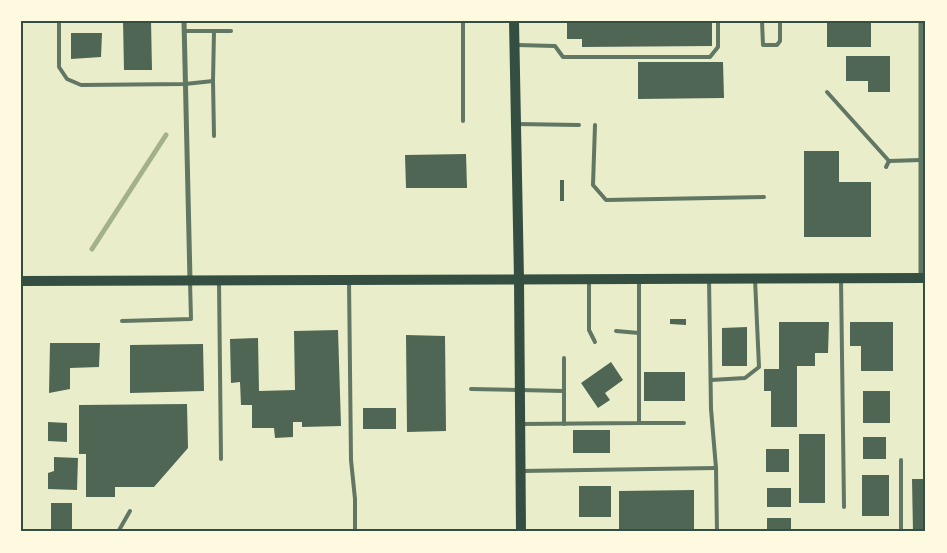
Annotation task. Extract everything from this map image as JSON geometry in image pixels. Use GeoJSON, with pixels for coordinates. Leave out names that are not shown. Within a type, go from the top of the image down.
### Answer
{"type":"FeatureCollection","features":[{"type":"Feature","properties":{"kind":"main road"},"geometry":{"type":"LineString","coordinates":[[514,21],[521,532]]}},
{"type":"Feature","properties":{"kind":"main road"},"geometry":{"type":"LineString","coordinates":[[21,281],[924,278]]}},
{"type":"Feature","properties":{"kind":"street"},"geometry":{"type":"LineString","coordinates":[[184,21],[190,281]]}},
{"type":"Feature","properties":{"kind":"street"},"geometry":{"type":"LineString","coordinates":[[921,21],[923,66],[921,160],[924,278]]}},
{"type":"Feature","properties":{"kind":"lane"},"geometry":{"type":"LineString","coordinates":[[60,21],[59,67],[67,79],[81,85],[185,84],[213,81]]}},
{"type":"Feature","properties":{"kind":"lane"},"geometry":{"type":"LineString","coordinates":[[463,21],[463,121]]}},
{"type":"Feature","properties":{"kind":"lane"},"geometry":{"type":"LineString","coordinates":[[514,45],[555,46],[563,57],[710,57],[718,47],[718,21]]}},
{"type":"Feature","properties":{"kind":"lane"},"geometry":{"type":"LineString","coordinates":[[762,21],[763,45],[777,45],[780,41],[780,21]]}},
{"type":"Feature","properties":{"kind":"lane"},"geometry":{"type":"LineString","coordinates":[[184,31],[231,31]]}},
{"type":"Feature","properties":{"kind":"lane"},"geometry":{"type":"LineString","coordinates":[[214,31],[214,136]]}},
{"type":"Feature","properties":{"kind":"lane"},"geometry":{"type":"LineString","coordinates":[[827,92],[889,161],[921,160]]}},
{"type":"Feature","properties":{"kind":"lane"},"geometry":{"type":"LineString","coordinates":[[515,124],[579,125]]}},
{"type":"Feature","properties":{"kind":"lane"},"geometry":{"type":"LineString","coordinates":[[595,125],[593,185],[606,200],[764,197]]}},
{"type":"Feature","properties":{"kind":"lane"},"geometry":{"type":"LineString","coordinates":[[886,167],[889,161]]}},
{"type":"Feature","properties":{"kind":"lane"},"geometry":{"type":"LineString","coordinates":[[841,278],[844,507]]}},
{"type":"Feature","properties":{"kind":"lane"},"geometry":{"type":"LineString","coordinates":[[589,279],[589,330],[595,342]]}},
{"type":"Feature","properties":{"kind":"lane"},"geometry":{"type":"LineString","coordinates":[[639,279],[639,423]]}},
{"type":"Feature","properties":{"kind":"lane"},"geometry":{"type":"LineString","coordinates":[[709,279],[717,532]]}},
{"type":"Feature","properties":{"kind":"lane"},"geometry":{"type":"LineString","coordinates":[[711,380],[745,378],[759,367],[755,279]]}},
{"type":"Feature","properties":{"kind":"lane"},"geometry":{"type":"LineString","coordinates":[[349,280],[351,460],[355,499],[355,532]]}},
{"type":"Feature","properties":{"kind":"lane"},"geometry":{"type":"LineString","coordinates":[[122,321],[192,319],[190,281]]}},
{"type":"Feature","properties":{"kind":"lane"},"geometry":{"type":"LineString","coordinates":[[219,281],[221,460]]}},
{"type":"Feature","properties":{"kind":"lane"},"geometry":{"type":"LineString","coordinates":[[616,331],[639,333]]}},
{"type":"Feature","properties":{"kind":"lane"},"geometry":{"type":"LineString","coordinates":[[564,358],[564,424]]}},
{"type":"Feature","properties":{"kind":"lane"},"geometry":{"type":"LineString","coordinates":[[471,390],[564,391]]}},
{"type":"Feature","properties":{"kind":"lane"},"geometry":{"type":"LineString","coordinates":[[521,424],[684,423]]}},
{"type":"Feature","properties":{"kind":"lane"},"geometry":{"type":"LineString","coordinates":[[901,460],[901,532]]}},
{"type":"Feature","properties":{"kind":"lane"},"geometry":{"type":"LineString","coordinates":[[521,472],[716,468]]}},
{"type":"Feature","properties":{"kind":"lane"},"geometry":{"type":"LineString","coordinates":[[118,532],[130,511]]}},
{"type":"Feature","properties":{"kind":"building"},"geometry":{"type":"Polygon","coordinates":[[[123,21],[151,21],[152,70],[124,70],[123,21]]]}},
{"type":"Feature","properties":{"kind":"building"},"geometry":{"type":"Polygon","coordinates":[[[567,21],[712,21],[712,46],[582,47],[582,39],[567,39],[567,21]]]}},
{"type":"Feature","properties":{"kind":"building"},"geometry":{"type":"Polygon","coordinates":[[[827,21],[871,21],[871,47],[827,47],[827,21]]]}},
{"type":"Feature","properties":{"kind":"building"},"geometry":{"type":"Polygon","coordinates":[[[71,33],[102,33],[101,57],[71,59],[71,33]]]}},
{"type":"Feature","properties":{"kind":"building"},"geometry":{"type":"Polygon","coordinates":[[[846,56],[890,56],[890,92],[868,92],[868,81],[846,81],[846,56]]]}},
{"type":"Feature","properties":{"kind":"building"},"geometry":{"type":"Polygon","coordinates":[[[638,62],[723,62],[724,98],[638,99],[638,62]]]}},
{"type":"Feature","properties":{"kind":"building"},"geometry":{"type":"Polygon","coordinates":[[[804,151],[839,151],[839,182],[871,182],[871,237],[804,237],[804,151]]]}},
{"type":"Feature","properties":{"kind":"building"},"geometry":{"type":"Polygon","coordinates":[[[466,154],[467,188],[406,188],[405,155],[466,154]]]}},
{"type":"Feature","properties":{"kind":"building"},"geometry":{"type":"Polygon","coordinates":[[[560,180],[564,180],[564,201],[560,201],[560,180]]]}},
{"type":"Feature","properties":{"kind":"building"},"geometry":{"type":"Polygon","coordinates":[[[670,319],[686,319],[686,325],[670,324],[670,319]]]}},
{"type":"Feature","properties":{"kind":"building"},"geometry":{"type":"Polygon","coordinates":[[[779,322],[829,322],[828,353],[815,353],[815,366],[797,366],[797,427],[771,427],[771,391],[764,391],[764,369],[779,369],[779,322]]]}},
{"type":"Feature","properties":{"kind":"building"},"geometry":{"type":"Polygon","coordinates":[[[850,322],[893,322],[893,371],[861,371],[861,346],[850,346],[850,322]]]}},
{"type":"Feature","properties":{"kind":"building"},"geometry":{"type":"Polygon","coordinates":[[[747,327],[747,366],[722,366],[722,328],[747,327]]]}},
{"type":"Feature","properties":{"kind":"building"},"geometry":{"type":"Polygon","coordinates":[[[338,330],[341,426],[302,427],[302,422],[293,422],[293,437],[275,438],[274,428],[252,428],[252,405],[241,405],[240,382],[231,383],[230,339],[258,338],[259,391],[295,390],[294,331],[338,330]]]}},
{"type":"Feature","properties":{"kind":"building"},"geometry":{"type":"Polygon","coordinates":[[[406,335],[445,336],[446,431],[407,432],[406,335]]]}},
{"type":"Feature","properties":{"kind":"building"},"geometry":{"type":"Polygon","coordinates":[[[50,343],[100,343],[99,367],[70,368],[70,389],[49,393],[50,343]]]}},
{"type":"Feature","properties":{"kind":"building"},"geometry":{"type":"Polygon","coordinates":[[[203,344],[204,391],[130,393],[130,345],[203,344]]]}},
{"type":"Feature","properties":{"kind":"building"},"geometry":{"type":"Polygon","coordinates":[[[611,362],[623,380],[605,393],[610,400],[598,408],[581,383],[611,362]]]}},
{"type":"Feature","properties":{"kind":"building"},"geometry":{"type":"Polygon","coordinates":[[[644,372],[685,372],[685,401],[644,401],[644,372]]]}},
{"type":"Feature","properties":{"kind":"building"},"geometry":{"type":"Polygon","coordinates":[[[863,391],[890,391],[890,423],[863,423],[863,391]]]}},
{"type":"Feature","properties":{"kind":"building"},"geometry":{"type":"Polygon","coordinates":[[[187,404],[188,448],[154,487],[115,487],[115,497],[86,497],[86,454],[79,454],[79,405],[187,404]]]}},
{"type":"Feature","properties":{"kind":"building"},"geometry":{"type":"Polygon","coordinates":[[[363,408],[396,408],[396,429],[363,429],[363,408]]]}},
{"type":"Feature","properties":{"kind":"building"},"geometry":{"type":"Polygon","coordinates":[[[48,422],[67,423],[67,442],[48,441],[48,422]]]}},
{"type":"Feature","properties":{"kind":"building"},"geometry":{"type":"Polygon","coordinates":[[[573,430],[610,430],[610,453],[573,453],[573,430]]]}},
{"type":"Feature","properties":{"kind":"building"},"geometry":{"type":"Polygon","coordinates":[[[799,434],[825,434],[825,503],[799,503],[799,434]]]}},
{"type":"Feature","properties":{"kind":"building"},"geometry":{"type":"Polygon","coordinates":[[[863,437],[886,437],[886,459],[863,459],[863,437]]]}},
{"type":"Feature","properties":{"kind":"building"},"geometry":{"type":"Polygon","coordinates":[[[766,449],[789,449],[789,472],[766,472],[766,449]]]}},
{"type":"Feature","properties":{"kind":"building"},"geometry":{"type":"Polygon","coordinates":[[[54,457],[78,458],[77,490],[48,489],[48,473],[54,471],[54,457]]]}},
{"type":"Feature","properties":{"kind":"building"},"geometry":{"type":"Polygon","coordinates":[[[862,475],[889,475],[889,516],[862,516],[862,475]]]}},
{"type":"Feature","properties":{"kind":"building"},"geometry":{"type":"Polygon","coordinates":[[[912,479],[926,479],[926,532],[913,532],[912,479]]]}},
{"type":"Feature","properties":{"kind":"building"},"geometry":{"type":"Polygon","coordinates":[[[579,486],[611,486],[611,517],[579,517],[579,486]]]}},
{"type":"Feature","properties":{"kind":"building"},"geometry":{"type":"Polygon","coordinates":[[[767,488],[791,488],[791,507],[767,507],[767,488]]]}},
{"type":"Feature","properties":{"kind":"building"},"geometry":{"type":"Polygon","coordinates":[[[694,490],[694,532],[619,532],[619,491],[694,490]]]}},
{"type":"Feature","properties":{"kind":"building"},"geometry":{"type":"Polygon","coordinates":[[[51,503],[72,503],[72,531],[51,531],[51,503]]]}},
{"type":"Feature","properties":{"kind":"building"},"geometry":{"type":"Polygon","coordinates":[[[767,518],[791,518],[791,532],[767,532],[767,518]]]}},
{"type":"Feature","properties":{"kind":"waterway"},"geometry":{"type":"LineString","coordinates":[[92,249],[166,135]]}}]}
